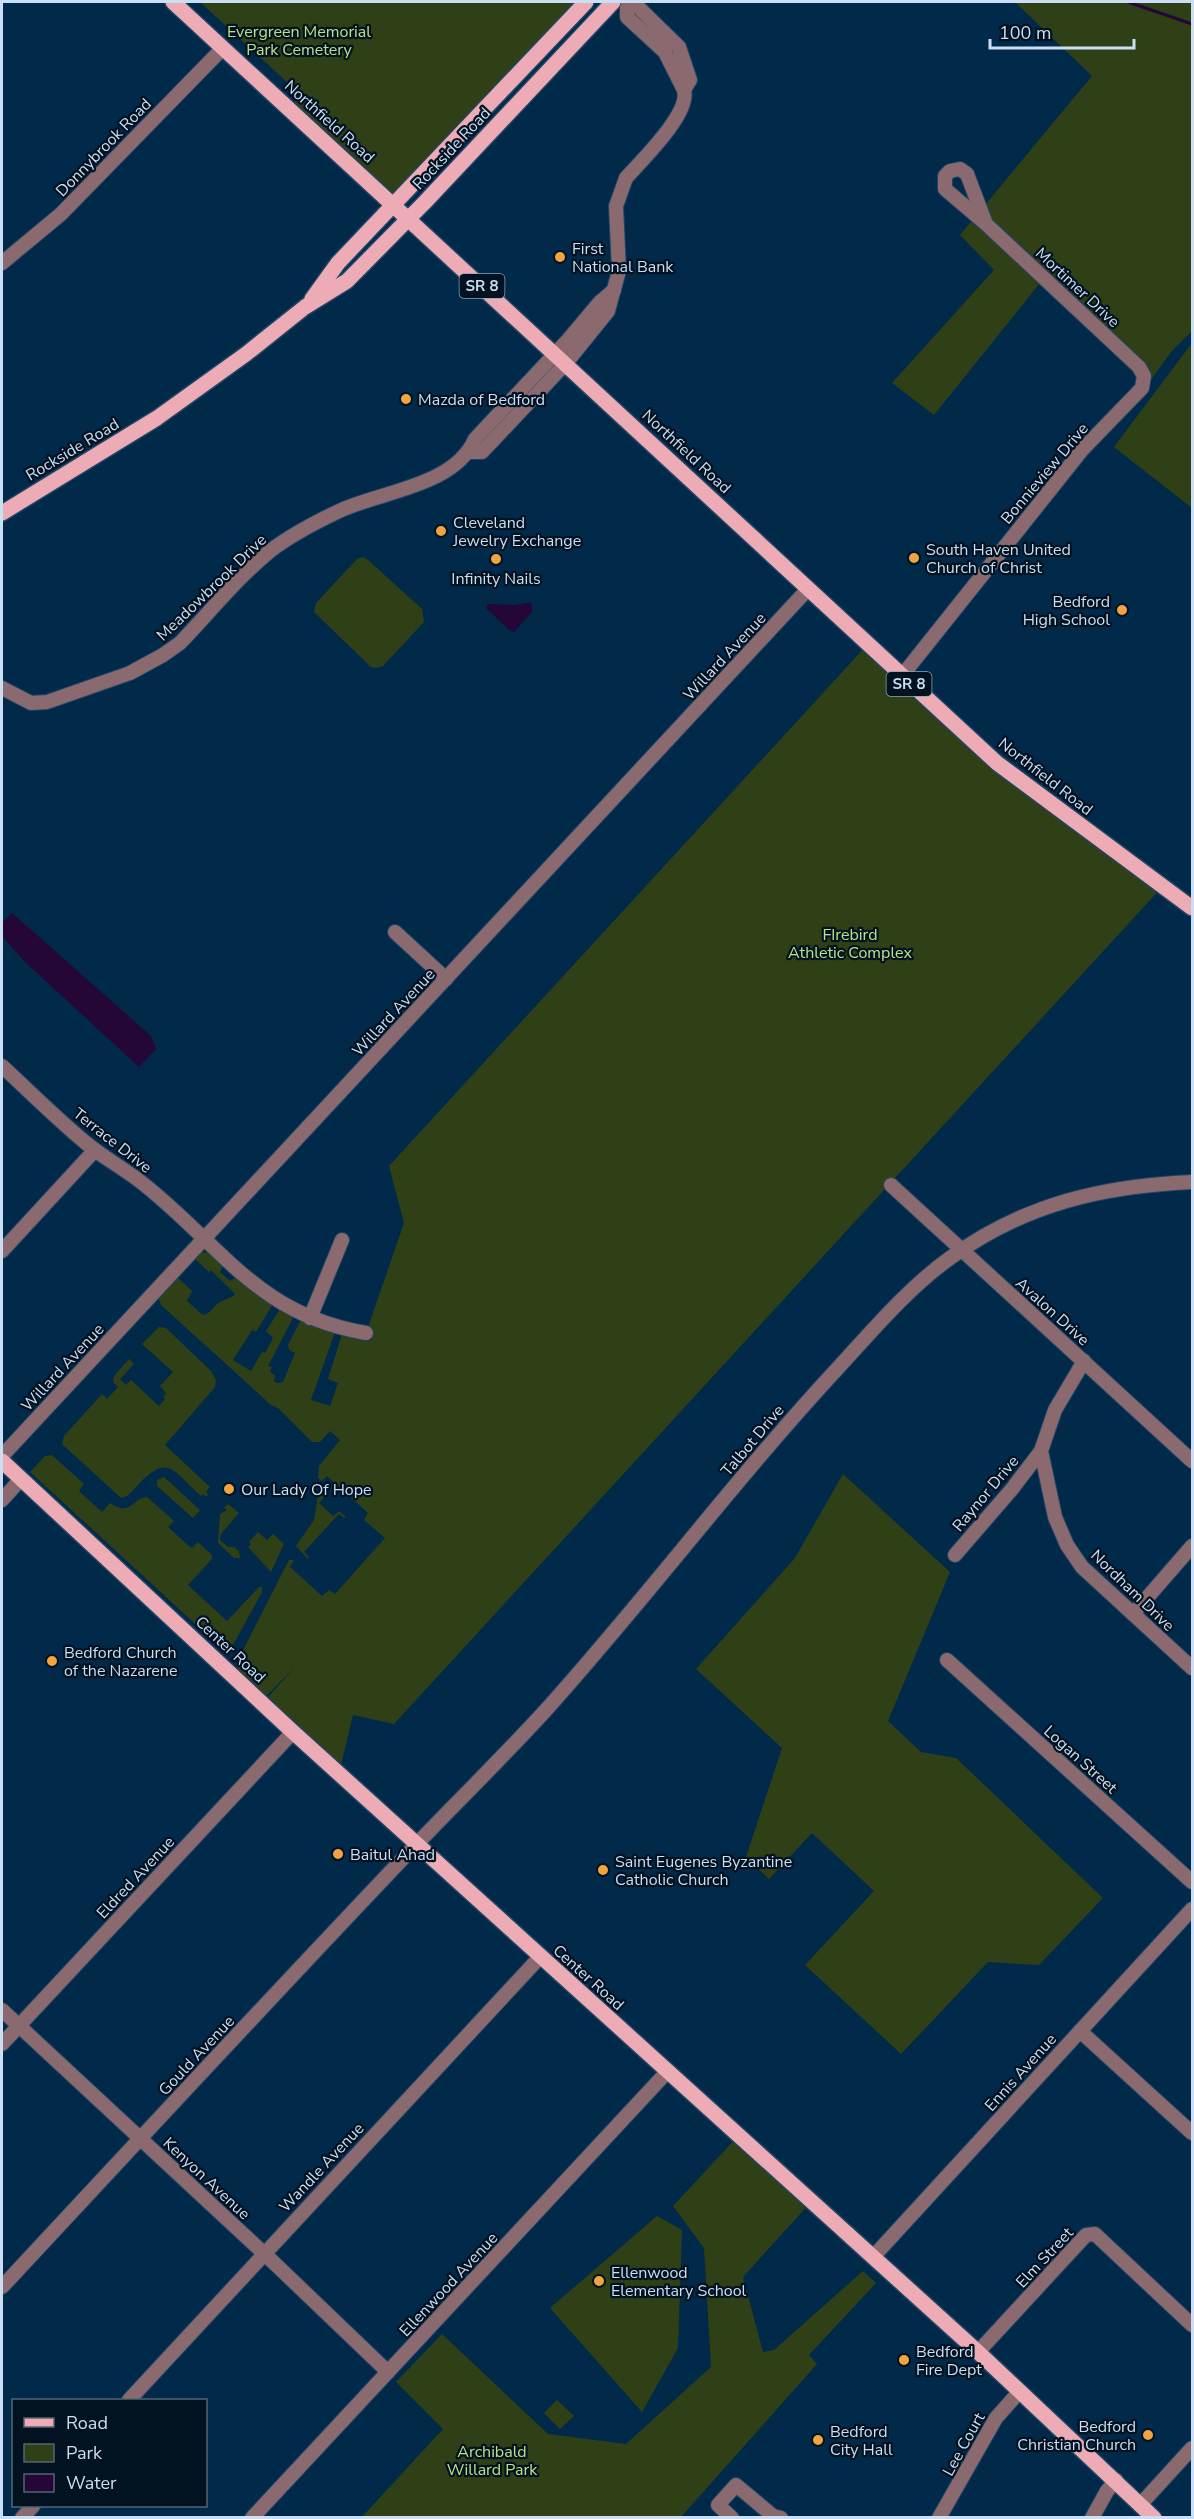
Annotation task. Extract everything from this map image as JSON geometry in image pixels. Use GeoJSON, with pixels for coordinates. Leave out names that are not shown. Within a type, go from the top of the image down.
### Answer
{"type":"FeatureCollection","features":[{"type":"Feature","properties":{"kind":"main road","name":"Northfield Road"},"geometry":{"type":"LineString","coordinates":[[173,2],[561,358],[901,677],[1006,771],[1192,908]]}},
{"type":"Feature","properties":{"kind":"main road","name":"Rockside Road"},"geometry":{"type":"LineString","coordinates":[[305,307],[338,263],[586,2]]}},
{"type":"Feature","properties":{"kind":"main road","name":"Rockside Road"},"geometry":{"type":"LineString","coordinates":[[2,513],[157,418],[253,350],[305,307],[347,281],[620,3]]}},
{"type":"Feature","properties":{"kind":"main road","name":"Center Road"},"geometry":{"type":"LineString","coordinates":[[2,1461],[416,1845],[978,2352],[1154,2517]]}},
{"type":"Feature","properties":{"kind":"street","name":"Meadowbrook Drive"},"geometry":{"type":"LineString","coordinates":[[2,688],[31,703],[47,702],[130,673],[163,655],[180,643],[260,561],[289,538],[340,510],[427,480],[456,465],[469,453],[475,439],[561,358],[600,302],[614,290],[619,271],[616,206],[626,178],[678,116],[686,99],[684,90],[665,52],[627,17],[620,3]]}},
{"type":"Feature","properties":{"kind":"street","name":"Donnybrook Road"},"geometry":{"type":"LineString","coordinates":[[2,263],[61,214],[222,49]]}},
{"type":"Feature","properties":{"kind":"street","name":"Mortimer Drive"},"geometry":{"type":"LineString","coordinates":[[986,224],[1139,367],[1144,376]]}},
{"type":"Feature","properties":{"kind":"street","name":"Bonnieview Drive"},"geometry":{"type":"LineString","coordinates":[[901,677],[1082,450],[1142,388],[1144,376]]}},
{"type":"Feature","properties":{"kind":"street","name":"Willard Avenue"},"geometry":{"type":"LineString","coordinates":[[2,1456],[808,589]]}},
{"type":"Feature","properties":{"kind":"street"},"geometry":{"type":"LineString","coordinates":[[395,932],[446,980]]}},
{"type":"Feature","properties":{"kind":"street","name":"Terrace Drive"},"geometry":{"type":"LineString","coordinates":[[2,1066],[95,1150],[147,1187],[259,1289],[285,1306],[310,1318],[341,1329],[366,1333]]}},
{"type":"Feature","properties":{"kind":"street"},"geometry":{"type":"LineString","coordinates":[[2,1251],[95,1150]]}},
{"type":"Feature","properties":{"kind":"street","name":"Talbot Drive"},"geometry":{"type":"LineString","coordinates":[[416,1845],[546,1710],[797,1412],[908,1293],[961,1251],[984,1236],[1031,1214],[1098,1191],[1143,1184],[1192,1182]]}},
{"type":"Feature","properties":{"kind":"street","name":"Avalon Drive"},"geometry":{"type":"LineString","coordinates":[[891,1185],[1192,1461]]}},
{"type":"Feature","properties":{"kind":"street"},"geometry":{"type":"LineString","coordinates":[[310,1318],[342,1240]]}},
{"type":"Feature","properties":{"kind":"street"},"geometry":{"type":"LineString","coordinates":[[1041,1451],[1059,1402],[1084,1361]]}},
{"type":"Feature","properties":{"kind":"street","name":"Raynor Drive"},"geometry":{"type":"LineString","coordinates":[[954,1556],[1041,1451]]}},
{"type":"Feature","properties":{"kind":"street","name":"Nordham Drive"},"geometry":{"type":"LineString","coordinates":[[1041,1451],[1055,1517],[1067,1545],[1082,1567],[1192,1668]]}},
{"type":"Feature","properties":{"kind":"street"},"geometry":{"type":"LineString","coordinates":[[1019,1480],[1031,1478],[1049,1489]]}},
{"type":"Feature","properties":{"kind":"street"},"geometry":{"type":"LineString","coordinates":[[2,1500],[21,1479]]}},
{"type":"Feature","properties":{"kind":"street"},"geometry":{"type":"LineString","coordinates":[[1133,1614],[1192,1546]]}},
{"type":"Feature","properties":{"kind":"street","name":"Logan Street"},"geometry":{"type":"LineString","coordinates":[[947,1660],[1192,1882]]}},
{"type":"Feature","properties":{"kind":"street","name":"Eldred Avenue"},"geometry":{"type":"LineString","coordinates":[[2,2044],[293,1732]]}},
{"type":"Feature","properties":{"kind":"street","name":"Gould Avenue"},"geometry":{"type":"LineString","coordinates":[[2,2287],[416,1845]]}},
{"type":"Feature","properties":{"kind":"street","name":"Ennis Avenue"},"geometry":{"type":"LineString","coordinates":[[873,2257],[1192,1909]]}},
{"type":"Feature","properties":{"kind":"street","name":"Wandle Avenue"},"geometry":{"type":"LineString","coordinates":[[130,2399],[540,1957]]}},
{"type":"Feature","properties":{"kind":"street","name":"Kenyon Avenue"},"geometry":{"type":"LineString","coordinates":[[2,2010],[264,2253],[388,2372]]}},
{"type":"Feature","properties":{"kind":"street"},"geometry":{"type":"LineString","coordinates":[[1080,2031],[1192,2133]]}},
{"type":"Feature","properties":{"kind":"street","name":"Ellenwood Avenue"},"geometry":{"type":"LineString","coordinates":[[252,2517],[667,2073]]}},
{"type":"Feature","properties":{"kind":"street","name":"Elm Street"},"geometry":{"type":"LineString","coordinates":[[978,2352],[1086,2235],[1095,2234],[1192,2325]]}},
{"type":"Feature","properties":{"kind":"street","name":"Lee Court"},"geometry":{"type":"LineString","coordinates":[[939,2517],[996,2418],[1020,2391]]}},
{"type":"Feature","properties":{"kind":"street"},"geometry":{"type":"LineString","coordinates":[[1140,2505],[1192,2448]]}},
{"type":"Feature","properties":{"kind":"street"},"geometry":{"type":"LineString","coordinates":[[1092,2517],[1107,2490],[1116,2480]]}},
{"type":"Feature","properties":{"kind":"street"},"geometry":{"type":"LineString","coordinates":[[732,2517],[718,2505],[736,2485],[764,2514],[781,2517]]}},
{"type":"Feature","properties":{"kind":"green space","name":"Evergreen Memorial Park Cemetery"},"geometry":{"type":"Polygon","coordinates":[[[200,2],[586,2],[394,204],[289,109],[301,95],[200,2]]]}},
{"type":"Feature","properties":{"kind":"green space"},"geometry":{"type":"Polygon","coordinates":[[[1015,2],[1192,2],[1192,331],[1171,352],[1151,380],[1144,376],[1044,278],[934,415],[892,383],[994,270],[960,235],[1092,76],[1015,2]]]}},
{"type":"Feature","properties":{"kind":"green space"},"geometry":{"type":"Polygon","coordinates":[[[1192,343],[1192,508],[1114,447],[1192,343]]]}},
{"type":"Feature","properties":{"kind":"green space"},"geometry":{"type":"Polygon","coordinates":[[[363,557],[422,609],[424,622],[383,666],[377,668],[371,667],[314,612],[316,603],[357,559],[363,557]]]}},
{"type":"Feature","properties":{"kind":"green space","name":"FIrebird Athletic Complex"},"geometry":{"type":"Polygon","coordinates":[[[867,645],[901,677],[1163,886],[394,1724],[353,1715],[341,1765],[268,1697],[295,1667],[266,1696],[239,1671],[236,1664],[289,1560],[294,1560],[290,1567],[322,1596],[329,1590],[335,1594],[385,1538],[364,1520],[368,1513],[327,1476],[322,1481],[318,1478],[319,1466],[340,1440],[330,1431],[320,1442],[312,1442],[278,1408],[271,1405],[161,1305],[158,1297],[178,1278],[192,1291],[187,1301],[203,1315],[206,1314],[235,1294],[211,1270],[209,1272],[194,1258],[199,1253],[207,1252],[224,1264],[220,1272],[230,1281],[236,1277],[250,1290],[273,1304],[256,1332],[252,1330],[233,1360],[251,1371],[273,1338],[266,1331],[280,1309],[294,1316],[268,1366],[272,1367],[270,1372],[275,1375],[274,1381],[277,1383],[283,1382],[295,1353],[289,1350],[288,1345],[301,1320],[335,1332],[311,1400],[330,1406],[338,1383],[328,1379],[342,1334],[372,1340],[366,1333],[404,1223],[389,1166],[867,645]]]}},
{"type":"Feature","properties":{"kind":"green space"},"geometry":{"type":"Polygon","coordinates":[[[159,1327],[166,1328],[211,1371],[216,1380],[215,1387],[165,1445],[210,1487],[206,1491],[208,1495],[206,1497],[203,1494],[201,1496],[176,1472],[163,1468],[147,1476],[126,1497],[121,1498],[62,1444],[64,1436],[102,1394],[107,1399],[118,1387],[113,1382],[114,1376],[129,1359],[134,1364],[120,1379],[126,1385],[131,1380],[159,1406],[165,1399],[163,1397],[166,1393],[160,1386],[173,1372],[142,1344],[159,1327]]]}},
{"type":"Feature","properties":{"kind":"green space"},"geometry":{"type":"Polygon","coordinates":[[[52,1455],[84,1484],[79,1491],[102,1512],[110,1503],[117,1507],[127,1508],[147,1497],[174,1521],[168,1527],[189,1546],[192,1548],[198,1542],[212,1555],[212,1559],[188,1585],[227,1621],[259,1587],[262,1587],[262,1592],[228,1654],[30,1472],[45,1456],[52,1455]]]}},
{"type":"Feature","properties":{"kind":"green space"},"geometry":{"type":"Polygon","coordinates":[[[843,1474],[950,1572],[888,1721],[921,1752],[956,1758],[1103,1898],[1039,1965],[988,1962],[901,2054],[805,1965],[874,1891],[812,1833],[769,1879],[746,1857],[782,1748],[696,1669],[795,1558],[843,1474]]]}},
{"type":"Feature","properties":{"kind":"green space"},"geometry":{"type":"Polygon","coordinates":[[[164,1477],[200,1510],[193,1518],[157,1486],[157,1480],[164,1477]]]}},
{"type":"Feature","properties":{"kind":"green space"},"geometry":{"type":"Polygon","coordinates":[[[321,1494],[324,1497],[319,1503],[333,1516],[339,1511],[346,1517],[339,1514],[304,1552],[309,1557],[308,1559],[296,1546],[314,1520],[318,1495],[321,1494]]]}},
{"type":"Feature","properties":{"kind":"green space"},"geometry":{"type":"Polygon","coordinates":[[[228,1504],[239,1513],[221,1534],[220,1540],[228,1547],[234,1547],[239,1551],[240,1558],[234,1558],[218,1543],[220,1514],[227,1510],[224,1508],[228,1504]]]}},
{"type":"Feature","properties":{"kind":"green space"},"geometry":{"type":"Polygon","coordinates":[[[258,1532],[267,1540],[273,1534],[284,1544],[271,1572],[248,1547],[251,1544],[249,1542],[258,1532]]]}},
{"type":"Feature","properties":{"kind":"green space","name":"Archibald Willard Park"},"geometry":{"type":"Polygon","coordinates":[[[738,2136],[811,2202],[743,2277],[763,2352],[774,2350],[863,2271],[876,2283],[809,2355],[817,2364],[681,2517],[361,2518],[443,2429],[396,2382],[442,2334],[548,2434],[626,2444],[711,2367],[704,2248],[673,2206],[738,2136]]]}},
{"type":"Feature","properties":{"kind":"green space"},"geometry":{"type":"Polygon","coordinates":[[[657,2216],[682,2230],[678,2348],[642,2412],[550,2308],[657,2216]]]}},
{"type":"Feature","properties":{"kind":"green space"},"geometry":{"type":"Polygon","coordinates":[[[557,2400],[574,2416],[560,2429],[544,2413],[557,2400]]]}},
{"type":"Feature","properties":{"kind":"water"},"geometry":{"type":"Polygon","coordinates":[[[531,602],[532,612],[514,632],[486,608],[488,604],[515,605],[531,602]]]}},
{"type":"Feature","properties":{"kind":"water"},"geometry":{"type":"Polygon","coordinates":[[[12,913],[151,1036],[156,1049],[139,1067],[24,961],[2,936],[2,923],[12,913]]]}},
{"type":"Feature","properties":{"kind":"waterway"},"geometry":{"type":"LineString","coordinates":[[1128,2],[1192,24]]}},
{"type":"Feature","properties":{"kind":"place","name":"First National Bank"},"geometry":{"type":"Point","coordinates":[560,257]}},
{"type":"Feature","properties":{"kind":"place","name":"Mazda of Bedford"},"geometry":{"type":"Point","coordinates":[406,399]}},
{"type":"Feature","properties":{"kind":"place","name":"Cleveland Jewelry Exchange"},"geometry":{"type":"Point","coordinates":[441,531]}},
{"type":"Feature","properties":{"kind":"place","name":"South Haven United Church of Christ"},"geometry":{"type":"Point","coordinates":[914,558]}},
{"type":"Feature","properties":{"kind":"place","name":"Infinity Nails"},"geometry":{"type":"Point","coordinates":[496,559]}},
{"type":"Feature","properties":{"kind":"place","name":"Bedford High School"},"geometry":{"type":"Point","coordinates":[1122,610]}},
{"type":"Feature","properties":{"kind":"place","name":"Our Lady Of Hope"},"geometry":{"type":"Point","coordinates":[229,1489]}},
{"type":"Feature","properties":{"kind":"place","name":"Bedford Church of the Nazarene"},"geometry":{"type":"Point","coordinates":[52,1661]}},
{"type":"Feature","properties":{"kind":"place","name":"Baitul Ahad"},"geometry":{"type":"Point","coordinates":[338,1854]}},
{"type":"Feature","properties":{"kind":"place","name":"Saint Eugenes Byzantine Catholic Church"},"geometry":{"type":"Point","coordinates":[603,1870]}},
{"type":"Feature","properties":{"kind":"place","name":"Ellenwood Elementary School"},"geometry":{"type":"Point","coordinates":[599,2281]}},
{"type":"Feature","properties":{"kind":"place","name":"Bedford Fire Dept"},"geometry":{"type":"Point","coordinates":[904,2360]}},
{"type":"Feature","properties":{"kind":"place","name":"Bedford Christian Church"},"geometry":{"type":"Point","coordinates":[1148,2435]}},
{"type":"Feature","properties":{"kind":"place","name":"Bedford City Hall"},"geometry":{"type":"Point","coordinates":[818,2440]}}]}
